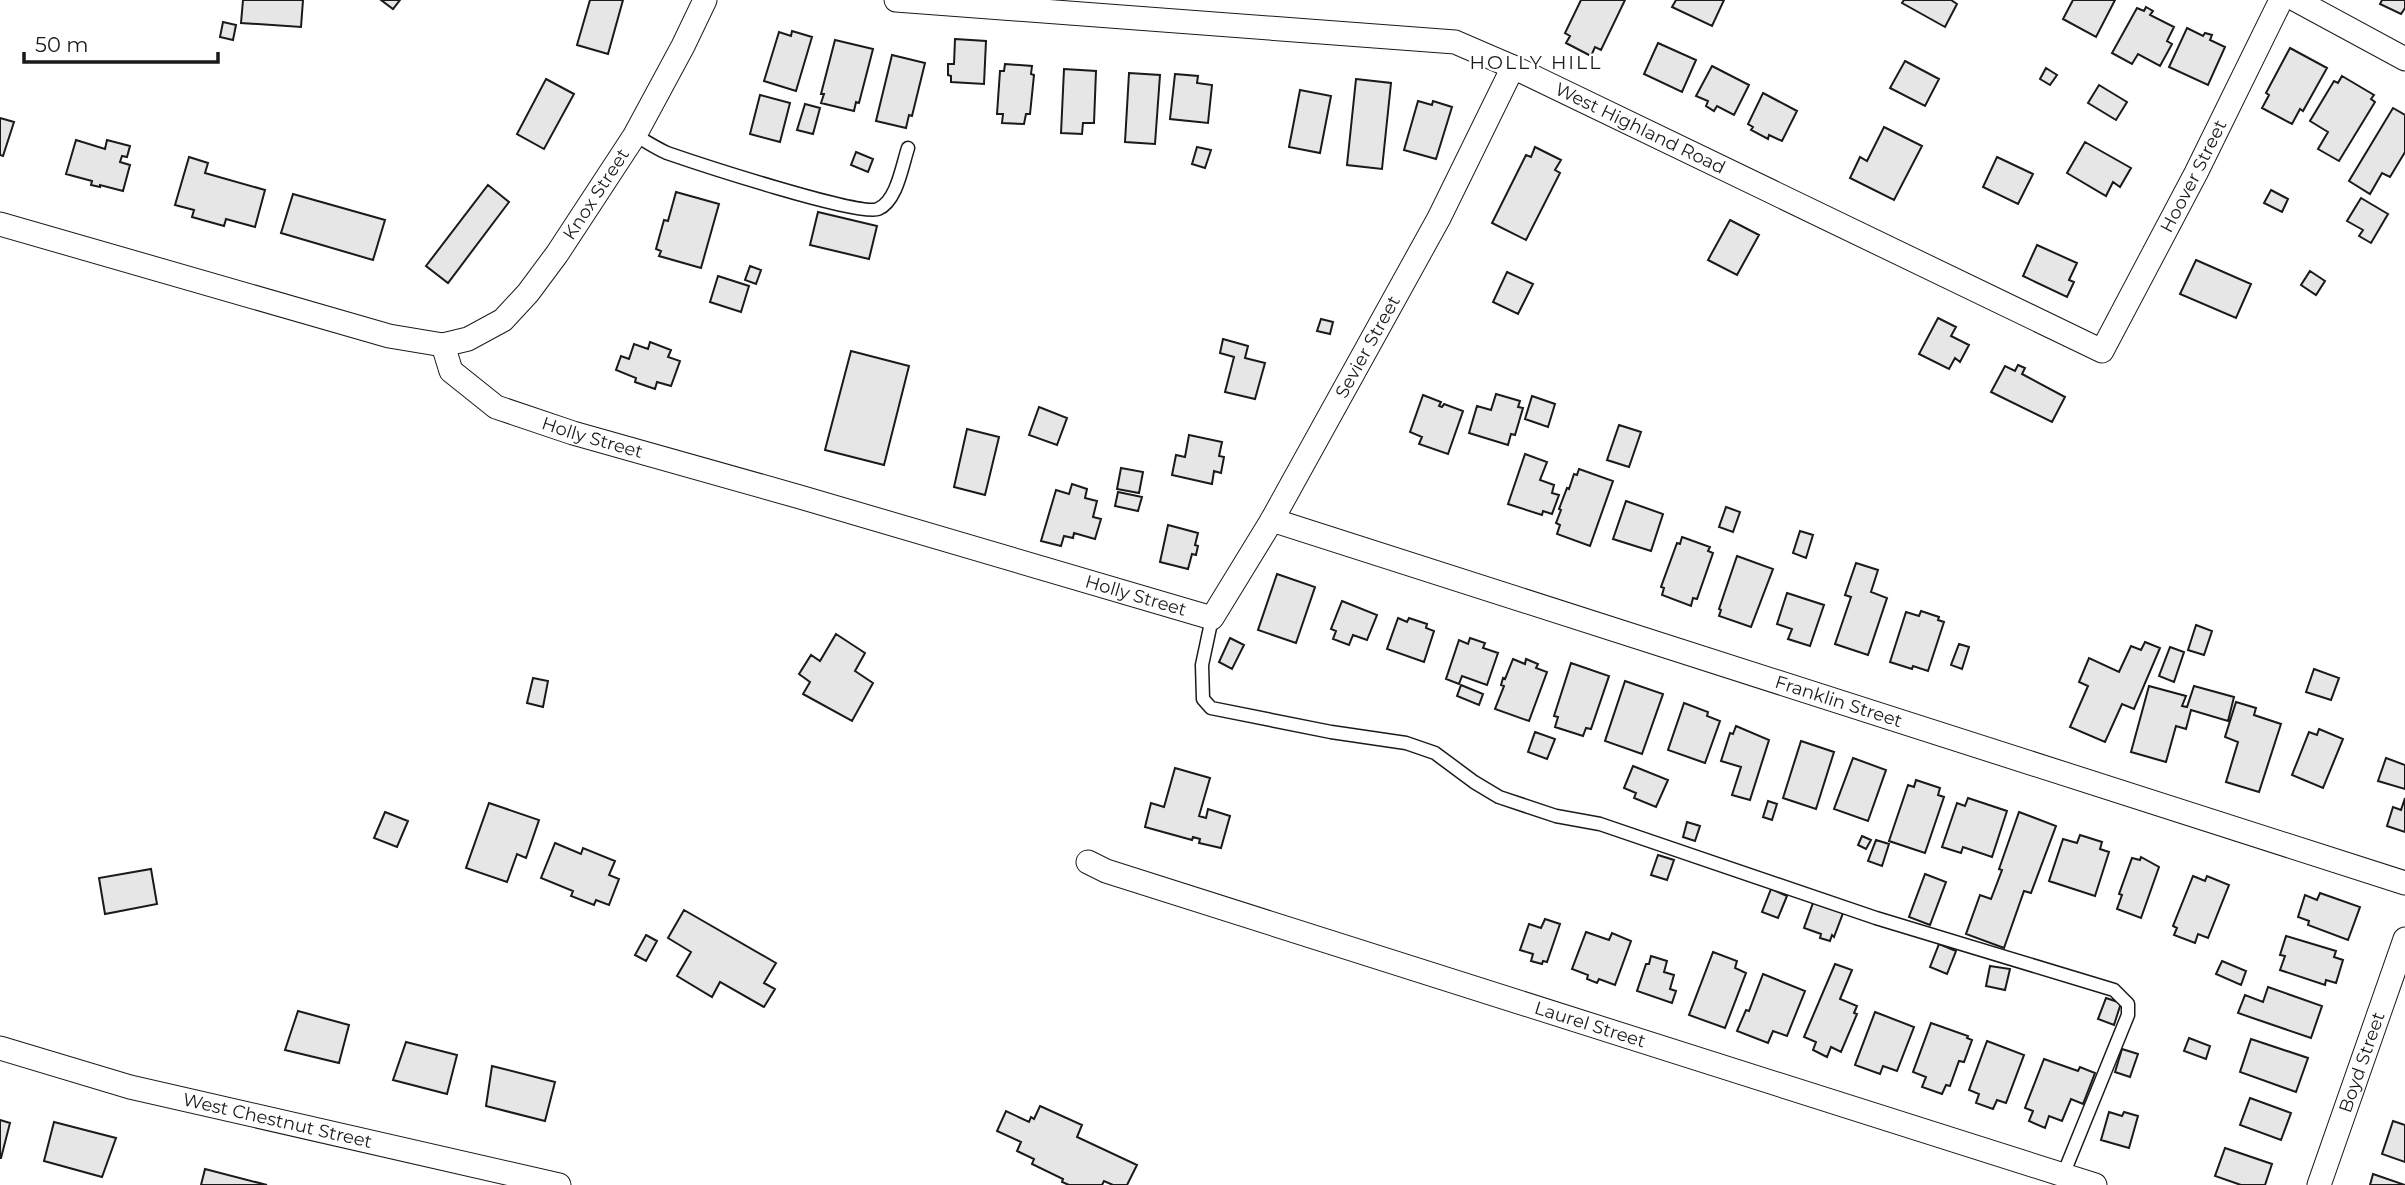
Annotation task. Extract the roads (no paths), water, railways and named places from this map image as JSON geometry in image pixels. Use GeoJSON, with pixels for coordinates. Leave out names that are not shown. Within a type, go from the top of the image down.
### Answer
{"type":"FeatureCollection","features":[{"type":"Feature","properties":{"kind":"street","name":"Knox Street"},"geometry":{"type":"LineString","coordinates":[[443,345],[468,339],[503,320],[528,293],[557,254],[635,135],[683,47],[705,0]]}},
{"type":"Feature","properties":{"kind":"street","name":"West Highland Road"},"geometry":{"type":"LineString","coordinates":[[896,0],[1455,42],[1513,67],[2102,351]]}},
{"type":"Feature","properties":{"kind":"street","name":"Hoover Street"},"geometry":{"type":"LineString","coordinates":[[2102,351],[2196,173],[2281,0]]}},
{"type":"Feature","properties":{"kind":"street"},"geometry":{"type":"LineString","coordinates":[[2296,0],[2405,59]]}},
{"type":"Feature","properties":{"kind":"street","name":"Sevier Street"},"geometry":{"type":"LineString","coordinates":[[1212,618],[1272,520],[1439,218],[1513,67]]}},
{"type":"Feature","properties":{"kind":"street"},"geometry":{"type":"LineString","coordinates":[[0,224],[389,336],[443,345]]}},
{"type":"Feature","properties":{"kind":"street","name":"Holly Street"},"geometry":{"type":"LineString","coordinates":[[443,345],[451,371],[496,407],[573,433],[1212,618]]}},
{"type":"Feature","properties":{"kind":"street","name":"Franklin Street"},"geometry":{"type":"LineString","coordinates":[[1272,520],[2405,883]]}},
{"type":"Feature","properties":{"kind":"street","name":"Laurel Street"},"geometry":{"type":"LineString","coordinates":[[1088,862],[1106,871],[2095,1185]]}},
{"type":"Feature","properties":{"kind":"street","name":"Boyd Street"},"geometry":{"type":"LineString","coordinates":[[2319,1185],[2405,939]]}},
{"type":"Feature","properties":{"kind":"street","name":"West Chestnut Street"},"geometry":{"type":"LineString","coordinates":[[0,1048],[130,1087],[559,1185]]}},
{"type":"Feature","properties":{"kind":"lane"},"geometry":{"type":"LineString","coordinates":[[635,135],[664,152],[848,207],[876,211],[892,196],[908,148]]}},
{"type":"Feature","properties":{"kind":"lane"},"geometry":{"type":"LineString","coordinates":[[1212,618],[1202,665],[1203,699],[1211,708],[1331,732],[1406,743],[1435,753],[1474,782],[1500,797],[1556,816],[1600,824],[1876,918],[2114,990],[2128,1004],[2128,1015],[2063,1175]]}},
{"type":"Feature","properties":{"kind":"district","name":"HOLLY HILL"},"geometry":{"type":"Point","coordinates":[1536,62]}}]}
